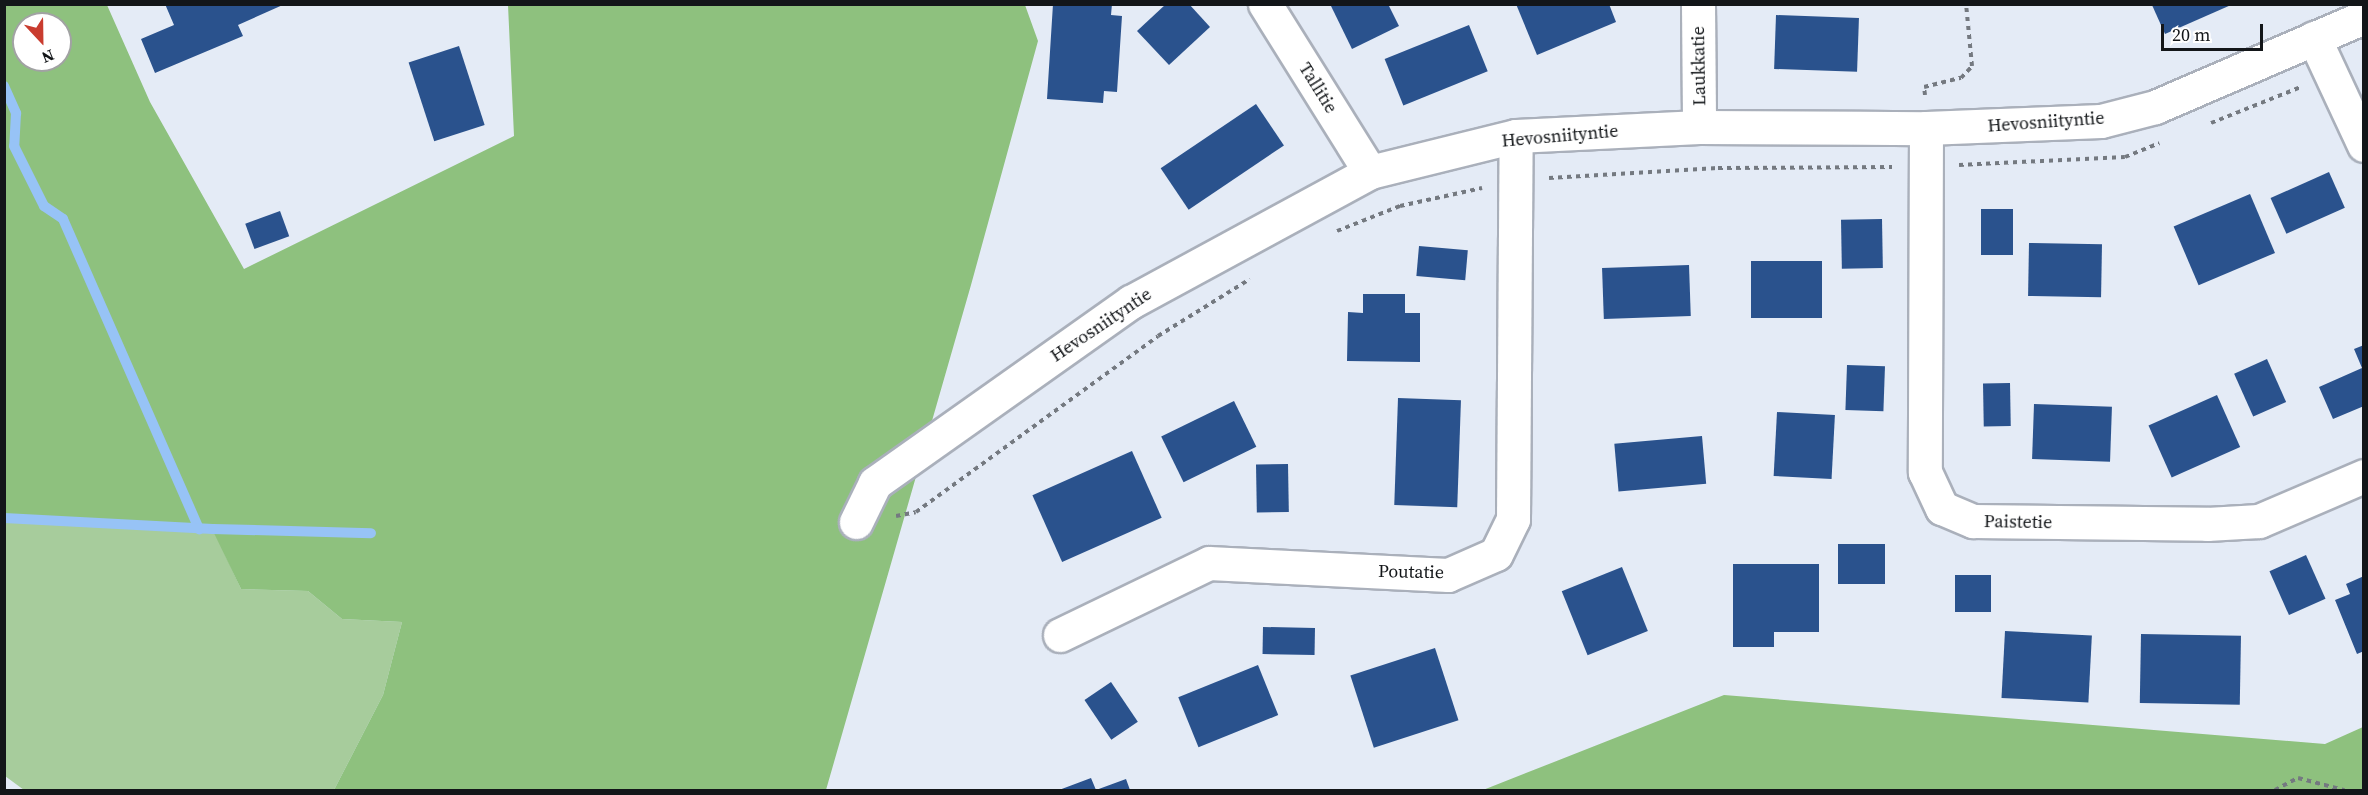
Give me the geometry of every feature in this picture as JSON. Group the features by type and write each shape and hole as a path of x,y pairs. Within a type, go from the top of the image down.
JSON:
{"street":[{"name":"Tallitie","path":"1265,4 1370,172"},
{"name":"Laukkatie","path":"1698,4 1699,127"},
{"name":"Hevosniityntie","path":"856,522 875,483 1131,302 1370,172 1516,136 1699,127 1926,128 2101,121 2156,107 2364,17"},
{"path":"2314,38 2364,145"},
{"name":"Paistetie","path":"1926,128 1925,472 1942,508 1973,521 2207,524 2259,521 2364,476"},
{"name":"Poutatie","path":"1060,635 1209,563 1448,575 1496,554 1513,519 1516,136"}],"path":[{"path":"1926,128 1924,87 1961,78 1972,66 1966,4"},
{"path":"2201,127 2331,75"},
{"path":"1332,233 1400,206 1516,180 1718,168 1926,166 2125,157 2169,140"},
{"path":"856,522 916,512 1158,336 1254,277"},
{"path":"2275,790 2298,778 2344,790"}],"green space":[{"path":"4,5 107,5 150,102 244,269 514,136 508,5 1025,5 1038,41 971,285 826,790 334,790 383,695 402,622 342,619 308,591 241,589 212,529 5,518"},
{"path":"4,518 213,529 241,589 308,591 342,619 402,622 383,695 334,790 24,790 5,776"},
{"path":"1724,695 2325,744 2363,727 2363,790 1483,790"}],"building":[{"path":"165,4 285,4 238,25 243,36 155,73 141,39 174,25"},
{"path":"1053,4 1112,4 1111,15 1122,16 1117,92 1104,91 1103,103 1047,99"},
{"path":"1166,4 1189,4 1210,27 1169,65 1137,31"},
{"path":"1335,4 1388,4 1399,26 1352,49 1331,6"},
{"path":"1516,4 1609,4 1616,22 1537,55"},
{"path":"2152,5 2231,5 2165,34"},
{"path":"1776,15 1859,18 1857,72 1774,69"},
{"path":"1469,25 1488,71 1403,105 1385,59"},
{"path":"459,46 485,125 434,141 409,62"},
{"path":"1256,104 1284,145 1189,210 1161,168"},
{"path":"2329,172 2345,208 2286,234 2271,198"},
{"path":"2250,194 2275,253 2199,285 2174,226"},
{"path":"1981,209 2013,209 2013,255 1981,255"},
{"path":"280,211 289,236 254,249 245,224"},
{"path":"1882,219 1883,268 1842,269 1841,220"},
{"path":"2029,243 2102,244 2101,297 2028,296"},
{"path":"1419,246 1468,250 1465,280 1416,276"},
{"path":"1751,261 1822,261 1822,318 1751,318"},
{"path":"1689,265 1691,316 1604,319 1602,268"},
{"path":"1363,294 1405,294 1405,313 1420,313 1420,362 1347,361 1348,312 1363,313"},
{"path":"2364,345 2364,406 2333,419 2319,387 2362,368 2354,349"},
{"path":"2267,359 2286,402 2253,417 2234,374"},
{"path":"1847,365 1885,366 1883,411 1845,410"},
{"path":"1983,383 2010,383 2011,426 1984,426"},
{"path":"2217,395 2240,447 2172,478 2148,426"},
{"path":"1398,398 1461,400 1457,507 1394,505"},
{"path":"1234,401 1256,447 1184,482 1161,437"},
{"path":"2034,404 2112,407 2110,462 2032,459"},
{"path":"1777,412 1835,415 1832,479 1774,476"},
{"path":"1702,436 1706,484 1619,491 1614,444"},
{"path":"1132,451 1162,518 1062,562 1032,495"},
{"path":"1288,464 1289,512 1257,513 1256,465"},
{"path":"1838,544 1885,544 1885,584 1838,584"},
{"path":"2306,555 2326,599 2289,615 2269,571"},
{"path":"1733,564 1819,564 1819,632 1774,632 1774,647 1733,647"},
{"path":"1622,567 1648,631 1588,655 1562,591"},
{"path":"1955,575 1991,575 1991,612 1955,612"},
{"path":"2364,576 2364,651 2357,654 2335,600 2350,594 2346,584"},
{"path":"1263,627 1315,628 1315,655 1263,654"},
{"path":"2005,631 2092,636 2088,702 2001,698"},
{"path":"2141,634 2241,636 2240,705 2140,703"},
{"path":"1435,648 1458,720 1374,748 1350,676"},
{"path":"1258,665 1278,715 1198,747 1178,697"},
{"path":"1111,682 1138,722 1111,740 1084,700"},
{"path":"1091,778 1096,790 1059,790"},
{"path":"1126,779 1130,790 1096,790"}],"waterway":[{"path":"4,86 16,113 14,146 44,206 63,219 199,529"},
{"path":"4,518 213,529 371,533"}]}
